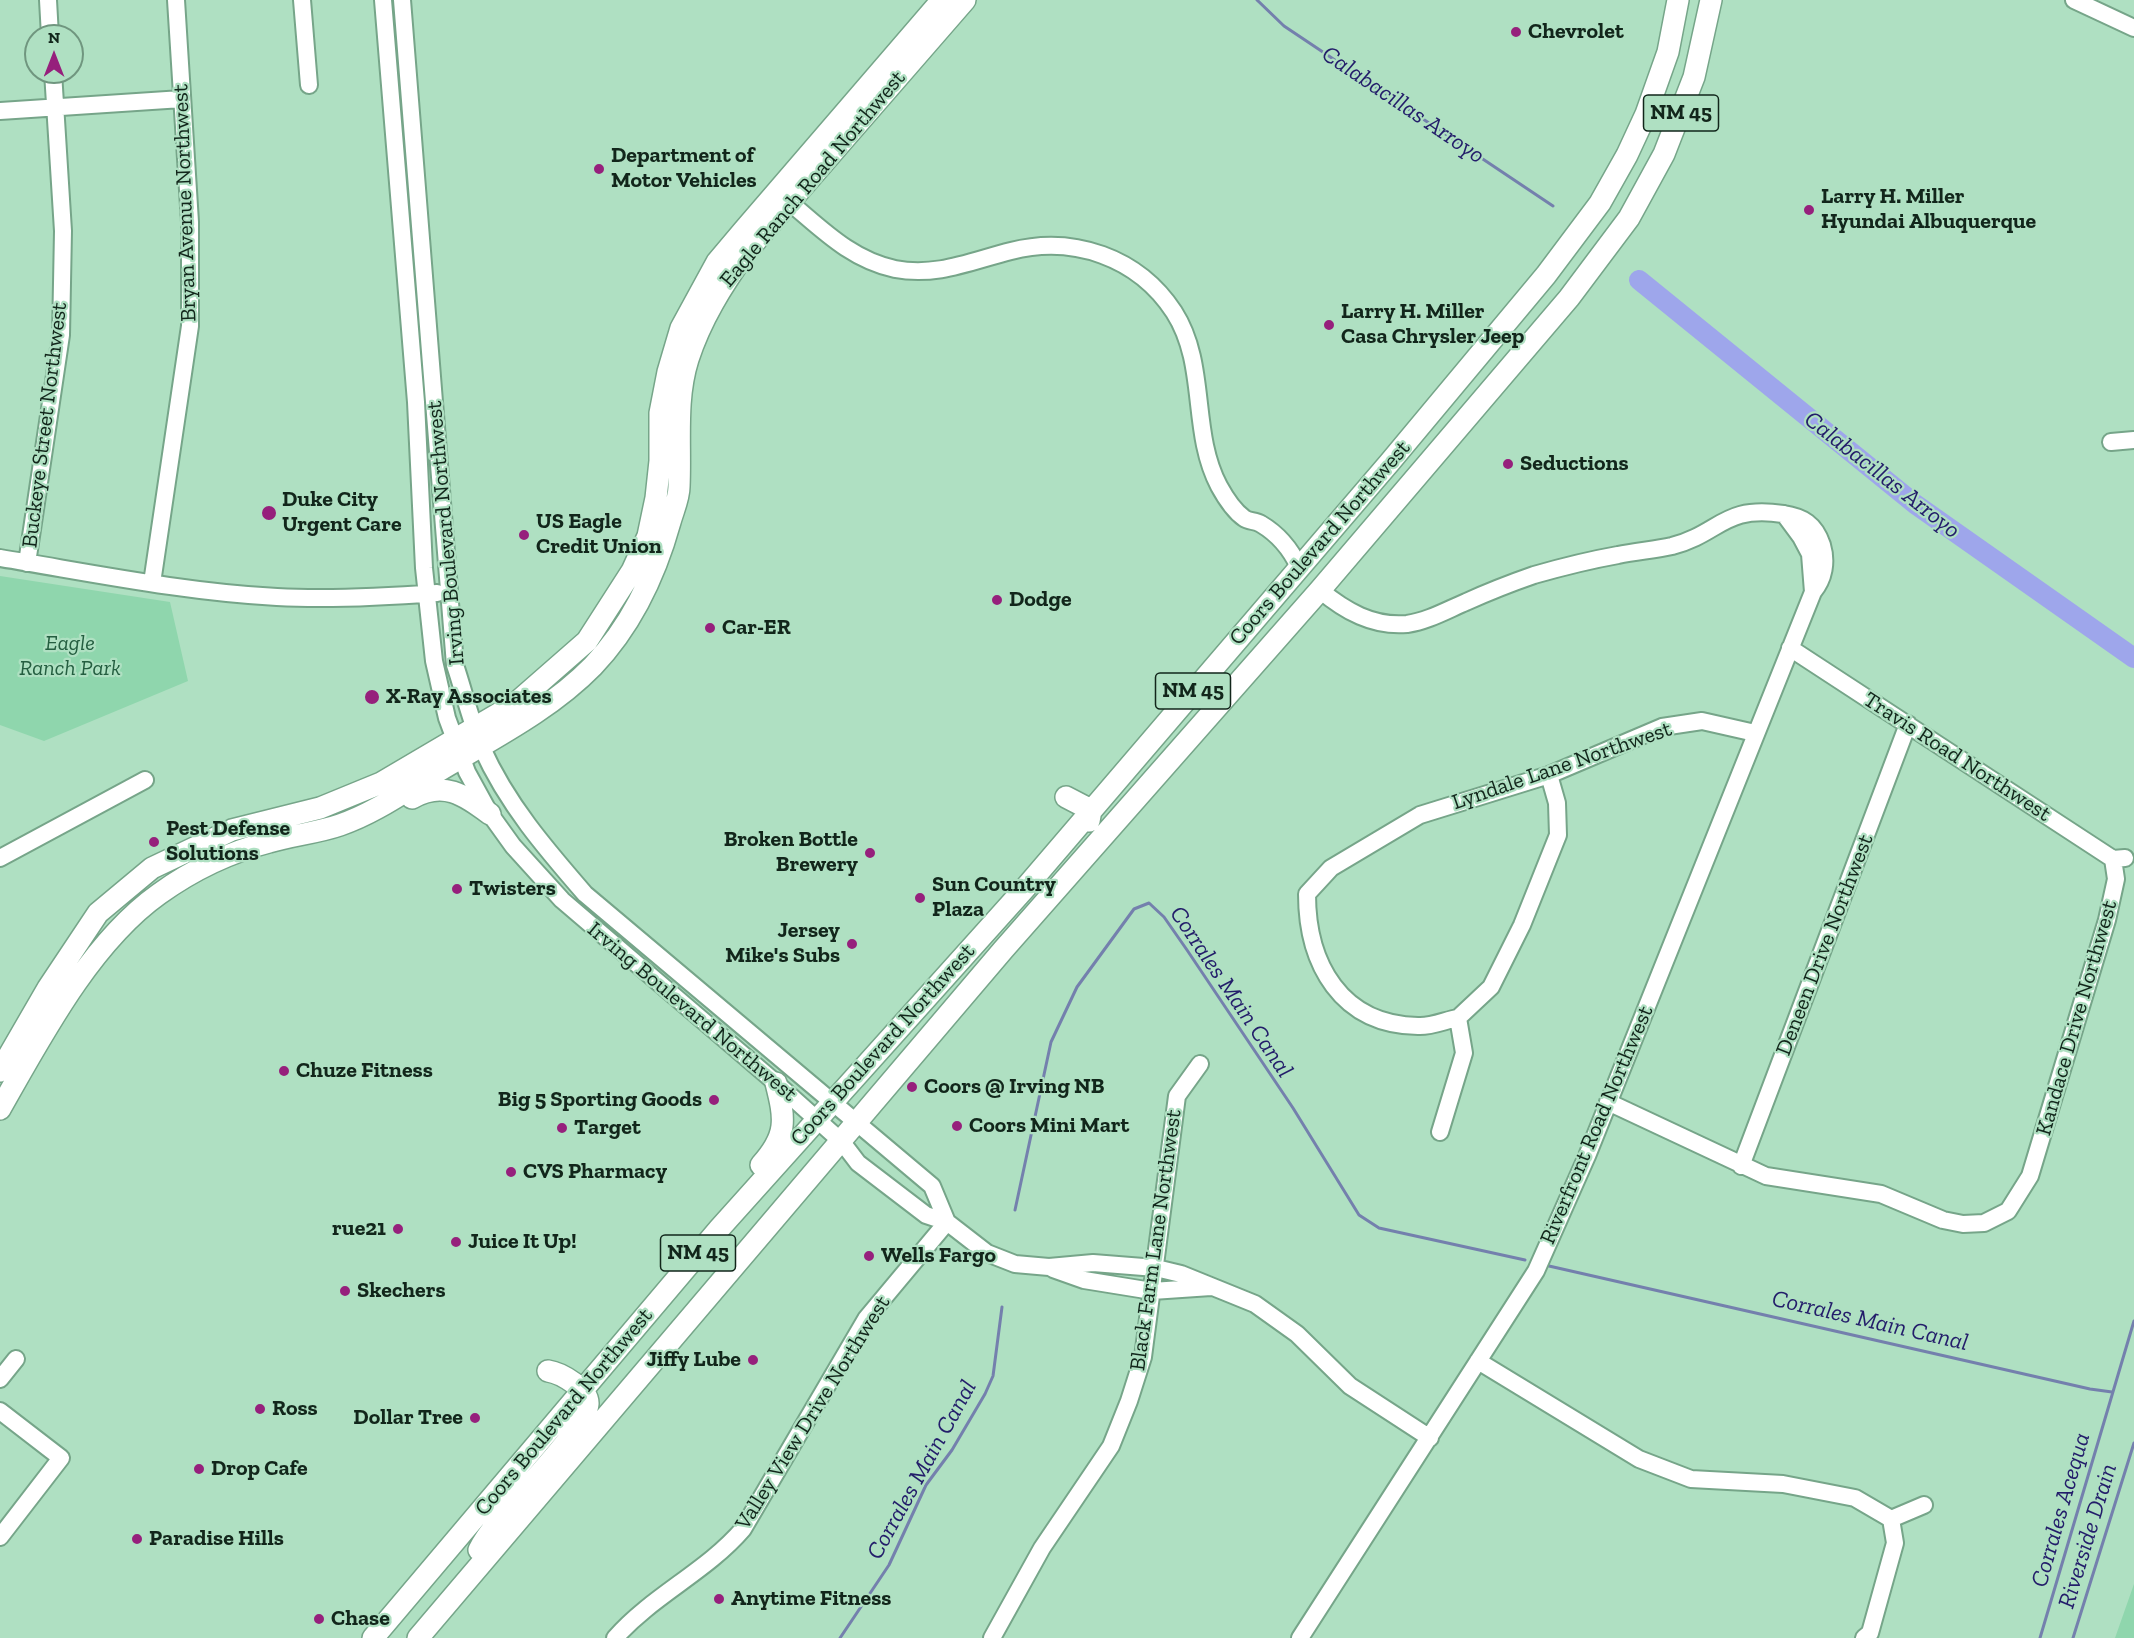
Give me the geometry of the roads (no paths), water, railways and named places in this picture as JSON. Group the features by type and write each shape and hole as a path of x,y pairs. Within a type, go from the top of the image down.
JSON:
{"main road":[{"name":"Eagle Ranch Road Northwest","path":"784,197 942,0"},
{"name":"Eagle Ranch Road Northwest","path":"0,1071 48,988 98,913 152,868 232,830 320,808 353,796 400,772 458,748 478,737 587,641 632,571 648,536 656,498 660,413 668,372 681,328 717,262 784,197 965,0"},
{"name":"Coors Boulevard Northwest","path":"373,1638 719,1229 1091,810 1546,275 1600,203 1646,114 1668,52 1678,0"},
{"name":"Coors Boulevard Northwest","path":"418,1638 842,1142 857,1121 1035,914 1320,590 1569,298 1629,218 1677,125 1694,77 1711,0"},
{"path":"1320,590 1313,570 1317,558 1438,414 1461,377"},
{"path":"1196,731 1196,705 1298,580 1299,567"},
{"name":"Eagle Ranch Road Northwest","path":"1,1105 65,998 112,938 156,896 190,875 234,854 268,842 318,831 360,817 458,748"},
{"path":"318,831 337,832 349,829 420,793 434,789 461,793 490,814"},
{"path":"1035,914 1050,876 1089,822 1091,810 1066,796"},
{"path":"719,1229 722,1209 767,1159 782,1133 784,1116 776,1083"},
{"path":"468,1579 480,1546 489,1533 564,1444 584,1416 588,1405 582,1390 558,1373 548,1371"}],"street":[{"path":"48,0 49,24"},
{"name":"Bryan Avenue Northwest","path":"152,583 190,326 190,222 176,0"},
{"path":"302,0 309,85"},
{"name":"Irving Boulevard Northwest","path":"383,0 416,402 426,594 435,670 458,748 490,814 526,862 562,900 817,1119 842,1142 858,1163 926,1215 947,1222"},
{"name":"Irving Boulevard Northwest","path":"402,0 455,665 478,737 509,798 543,846 585,894 932,1186 947,1222"},
{"path":"2074,0 2134,28"},
{"name":"Buckeye Street Northwest","path":"27,563 60,335 63,231 54,84"},
{"path":"0,111 183,99"},
{"path":"784,197 843,247 867,260 896,269 941,270 1015,250 1046,245 1093,251 1122,263 1134,271 1161,294 1184,330 1194,360 1202,432 1208,459 1225,495 1246,520 1262,524 1281,541 1299,567"},
{"path":"2111,442 2134,440"},
{"path":"1320,590 1347,610 1364,618 1386,624 1408,624 1428,619 1506,585 1548,571 1610,556 1675,545 1743,513 1763,511 1784,514 1810,554 1813,592"},
{"name":"Riverfront Road Northwest","path":"1300,1638 1536,1271 1608,1102 1813,592 1823,575 1824,551 1817,533 1799,516 1784,514"},
{"path":"0,558 221,593 299,598 450,593"},
{"name":"Travis Road Northwest","path":"1790,648 2119,858"},
{"name":"Lyndale Lane Northwest","path":"1458,1018 1419,1027 1378,1020 1349,1005 1325,977 1307,922 1307,894 1331,868 1420,815 1549,775 1662,727 1702,721 1755,733"},
{"name":"Deneen Drive Northwest","path":"1741,1166 1908,724"},
{"path":"1440,1132 1464,1053 1458,1018 1491,987 1522,925 1558,835 1557,803 1549,775"},
{"path":"0,858 145,780"},
{"name":"Kandace Drive Northwest","path":"1608,1102 1766,1176 1881,1194 1943,1220 1964,1224 1984,1223 2008,1211 2030,1176 2108,920 2119,858"},
{"name":"Black Farm Lane Northwest","path":"992,1638 1042,1548 1111,1446 1143,1357 1177,1096 1200,1064"},
{"path":"947,1222 979,1248 996,1258 1016,1264 1049,1268 1084,1280 1152,1291 1215,1287"},
{"name":"Valley View Drive Northwest","path":"615,1638 655,1599 717,1556 743,1528 866,1319 947,1222"},
{"path":"1049,1268 1093,1263 1156,1268 1181,1274 1255,1304 1281,1321 1350,1386 1430,1438"},
{"path":"0,1379 16,1359"},
{"path":"1478,1361 1649,1463 1691,1479 1783,1484 1855,1498 1891,1519"},
{"path":"0,1411 61,1458 0,1537"},
{"path":"1891,1519 1924,1505"},
{"path":"1864,1638 1869,1633 1895,1543 1891,1519"}],"waterway":[{"name":"Calabacillas Arroyo","path":"1257,0 1284,26 1553,206"},
{"name":"Calabacillas Arroyo","path":"1639,280 1915,504 2134,658"},
{"name":"Corrales Main Canal","path":"1015,1210 1051,1042 1077,987 1134,909 1149,903 1164,917 1187,950 1293,1108 1359,1215 1379,1228 1525,1260"},
{"name":"Corrales Main Canal","path":"1549,1266 2090,1389 2112,1392"},
{"name":"Corrales Main Canal","path":"840,1638 889,1565 926,1485 952,1450 985,1394 993,1376 1002,1307"},
{"name":"Corrales Acequa","path":"2040,1638 2134,1321"},
{"name":"Riverside Drain","path":"2073,1638 2134,1443"}],"place":[{"name":"Chevrolet","path":"1516,32"},
{"name":"Department of Motor Vehicles","path":"599,169"},
{"name":"Larry H. Miller Hyundai Albuquerque","path":"1809,210"},
{"name":"Larry H. Miller Casa Chrysler Jeep","path":"1329,325"},
{"name":"Seductions","path":"1508,464"},
{"name":"Duke City Urgent Care","path":"269,513"},
{"name":"US Eagle Credit Union","path":"524,535"},
{"name":"Dodge","path":"997,600"},
{"name":"Car-ER","path":"710,628"},
{"name":"X-Ray Associates","path":"372,697"},
{"name":"Pest Defense Solutions","path":"154,842"},
{"name":"Broken Bottle Brewery","path":"870,853"},
{"name":"Twisters","path":"457,889"},
{"name":"Sun Country Plaza","path":"920,898"},
{"name":"Jersey Mike's Subs","path":"852,944"},
{"name":"Chuze Fitness","path":"284,1071"},
{"name":"Coors @ Irving NB","path":"912,1087"},
{"name":"Big 5 Sporting Goods","path":"714,1100"},
{"name":"Coors Mini Mart","path":"957,1126"},
{"name":"Target","path":"562,1128"},
{"name":"CVS Pharmacy","path":"511,1172"},
{"name":"rue21","path":"398,1229"},
{"name":"Juice It Up!","path":"456,1242"},
{"name":"Wells Fargo","path":"869,1256"},
{"name":"Skechers","path":"345,1291"},
{"name":"Jiffy Lube","path":"753,1360"},
{"name":"Ross","path":"260,1409"},
{"name":"Dollar Tree","path":"475,1418"},
{"name":"Drop Cafe","path":"199,1469"},
{"name":"Paradise Hills","path":"137,1539"},
{"name":"Anytime Fitness","path":"719,1599"},
{"name":"Chase","path":"319,1619"}],"park label":[{"name":"Eagle Ranch Park","path":"70,656"}]}
